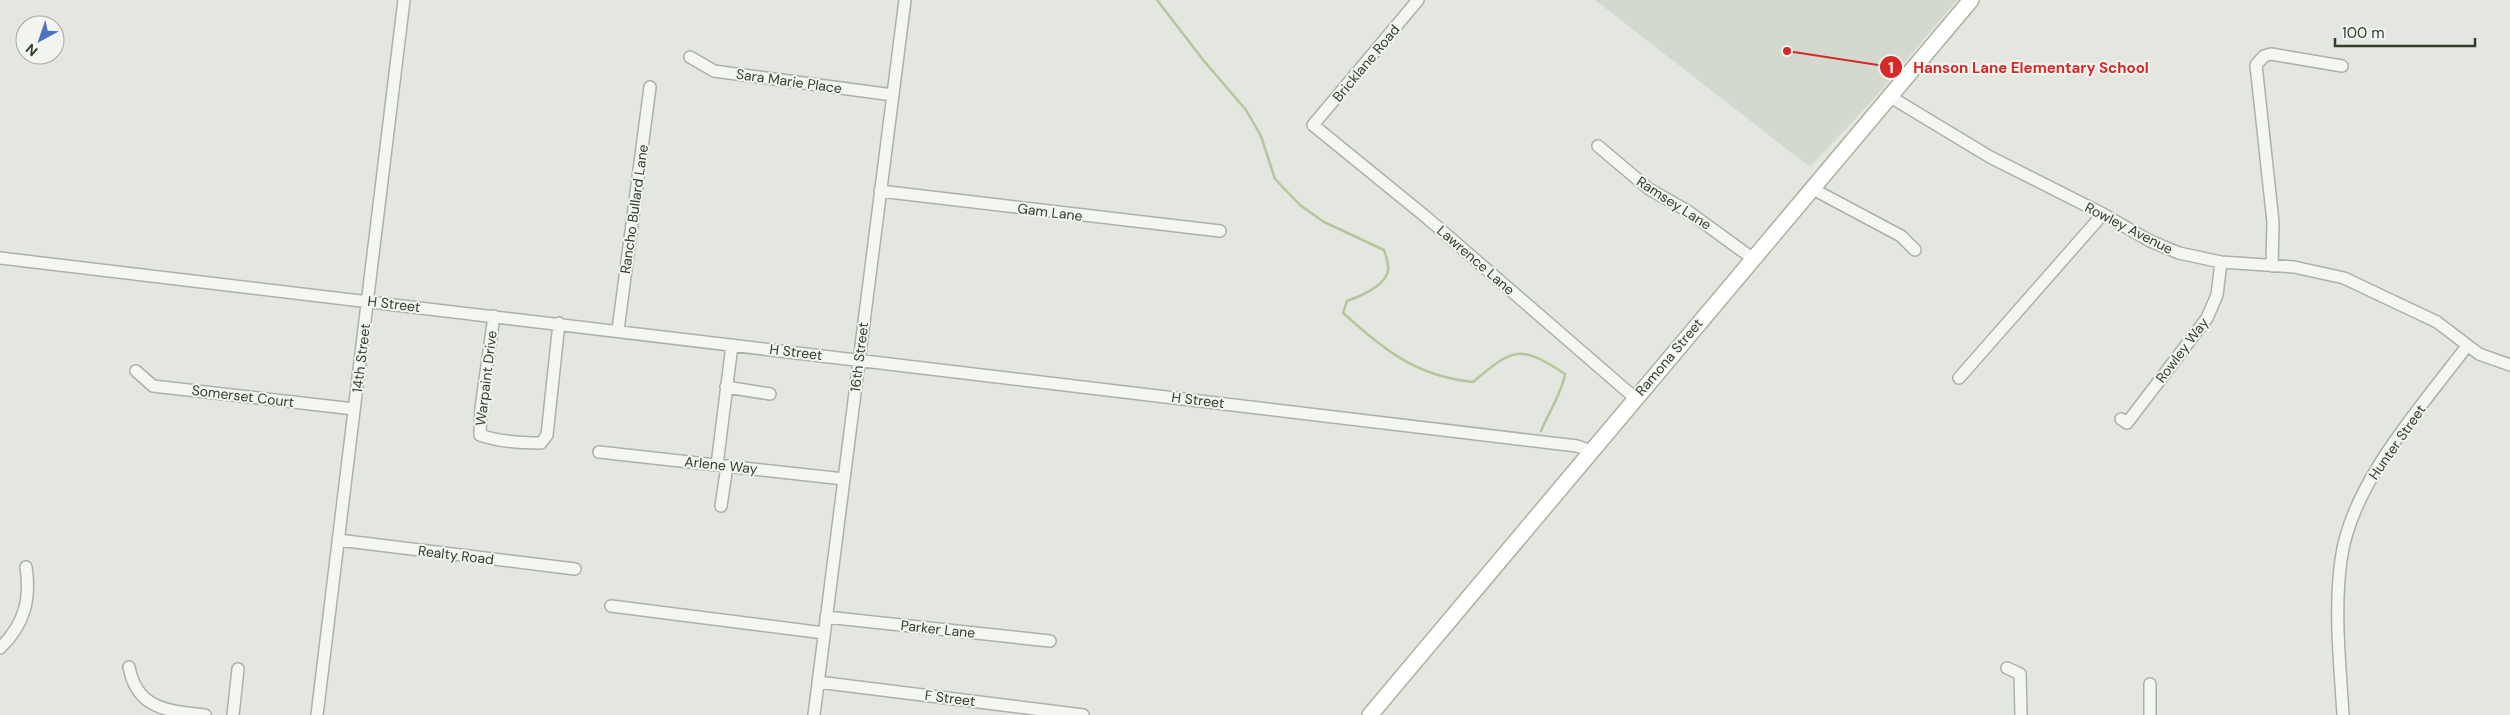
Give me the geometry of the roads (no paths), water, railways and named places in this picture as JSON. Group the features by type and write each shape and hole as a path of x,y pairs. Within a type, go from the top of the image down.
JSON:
{"main road":[{"name":"Ramona Street","path":"1370,715 1752,258 1971,0"}],"street":[{"name":"14th Street","path":"317,715 404,0"},
{"name":"16th Street","path":"814,715 905,0"},
{"name":"Bricklane Road","path":"1313,126 1418,0"},
{"path":"2272,266 2273,222 2256,65 2264,56 2271,54 2342,66"},
{"name":"Sara Marie Place","path":"690,57 714,71 893,95"},
{"name":"Rancho Bullard Lane","path":"618,330 650,87"},
{"name":"Rowley Avenue","path":"1889,96 1990,157 2103,214 2150,241 2179,253 2221,262 2294,267 2344,278 2437,322 2467,346"},
{"name":"Lawrence Lane","path":"1313,126 1426,217 1635,398"},
{"name":"Ramsey Lane","path":"1598,146 1649,189 1686,210 1752,258"},
{"path":"1811,188 1902,236 1916,250"},
{"name":"Gam Lane","path":"880,191 1220,231"},
{"path":"1959,378 2103,214"},
{"name":"H Street","path":"0,258 618,330 1577,446 1591,451"},
{"name":"Rowley Way","path":"2121,419 2126,423 2207,318 2217,295 2221,262"},
{"name":"Warpaint Drive","path":"494,316 481,408 480,435 492,439 526,443 541,444 547,435 559,323"},
{"path":"721,506 726,387 732,344"},
{"path":"2467,346 2479,354 2510,365"},
{"name":"Hunter Street","path":"2343,715 2338,617 2341,559 2348,530 2381,461 2467,346"},
{"name":"Somerset Court","path":"136,371 153,386 354,409"},
{"path":"726,387 770,394"},
{"name":"Arlene Way","path":"598,452 844,479"},
{"name":"Realty Road","path":"338,540 575,569"},
{"path":"0,648 12,636 23,616 30,589 26,567"},
{"path":"611,606 824,633"},
{"name":"Parker Lane","path":"826,617 1050,641"},
{"path":"129,667 131,680 142,698 153,705 172,712 205,715"},
{"path":"2008,668 2020,674 2022,715"},
{"path":"233,715 238,670"},
{"name":"F Street","path":"818,682 1083,715"},
{"path":"2150,684 2150,715"}],"waterway":[{"path":"1157,0 1204,61 1246,110 1261,136 1275,179 1300,205 1324,222 1384,250 1388,270 1383,281 1372,290 1347,301 1343,313 1387,350 1417,367 1452,379 1473,382 1498,362 1517,354 1527,354 1550,364 1565,374 1558,395 1541,431"}],"place":[{"name":"Hanson Lane Elementary School","path":"1787,51"}]}
